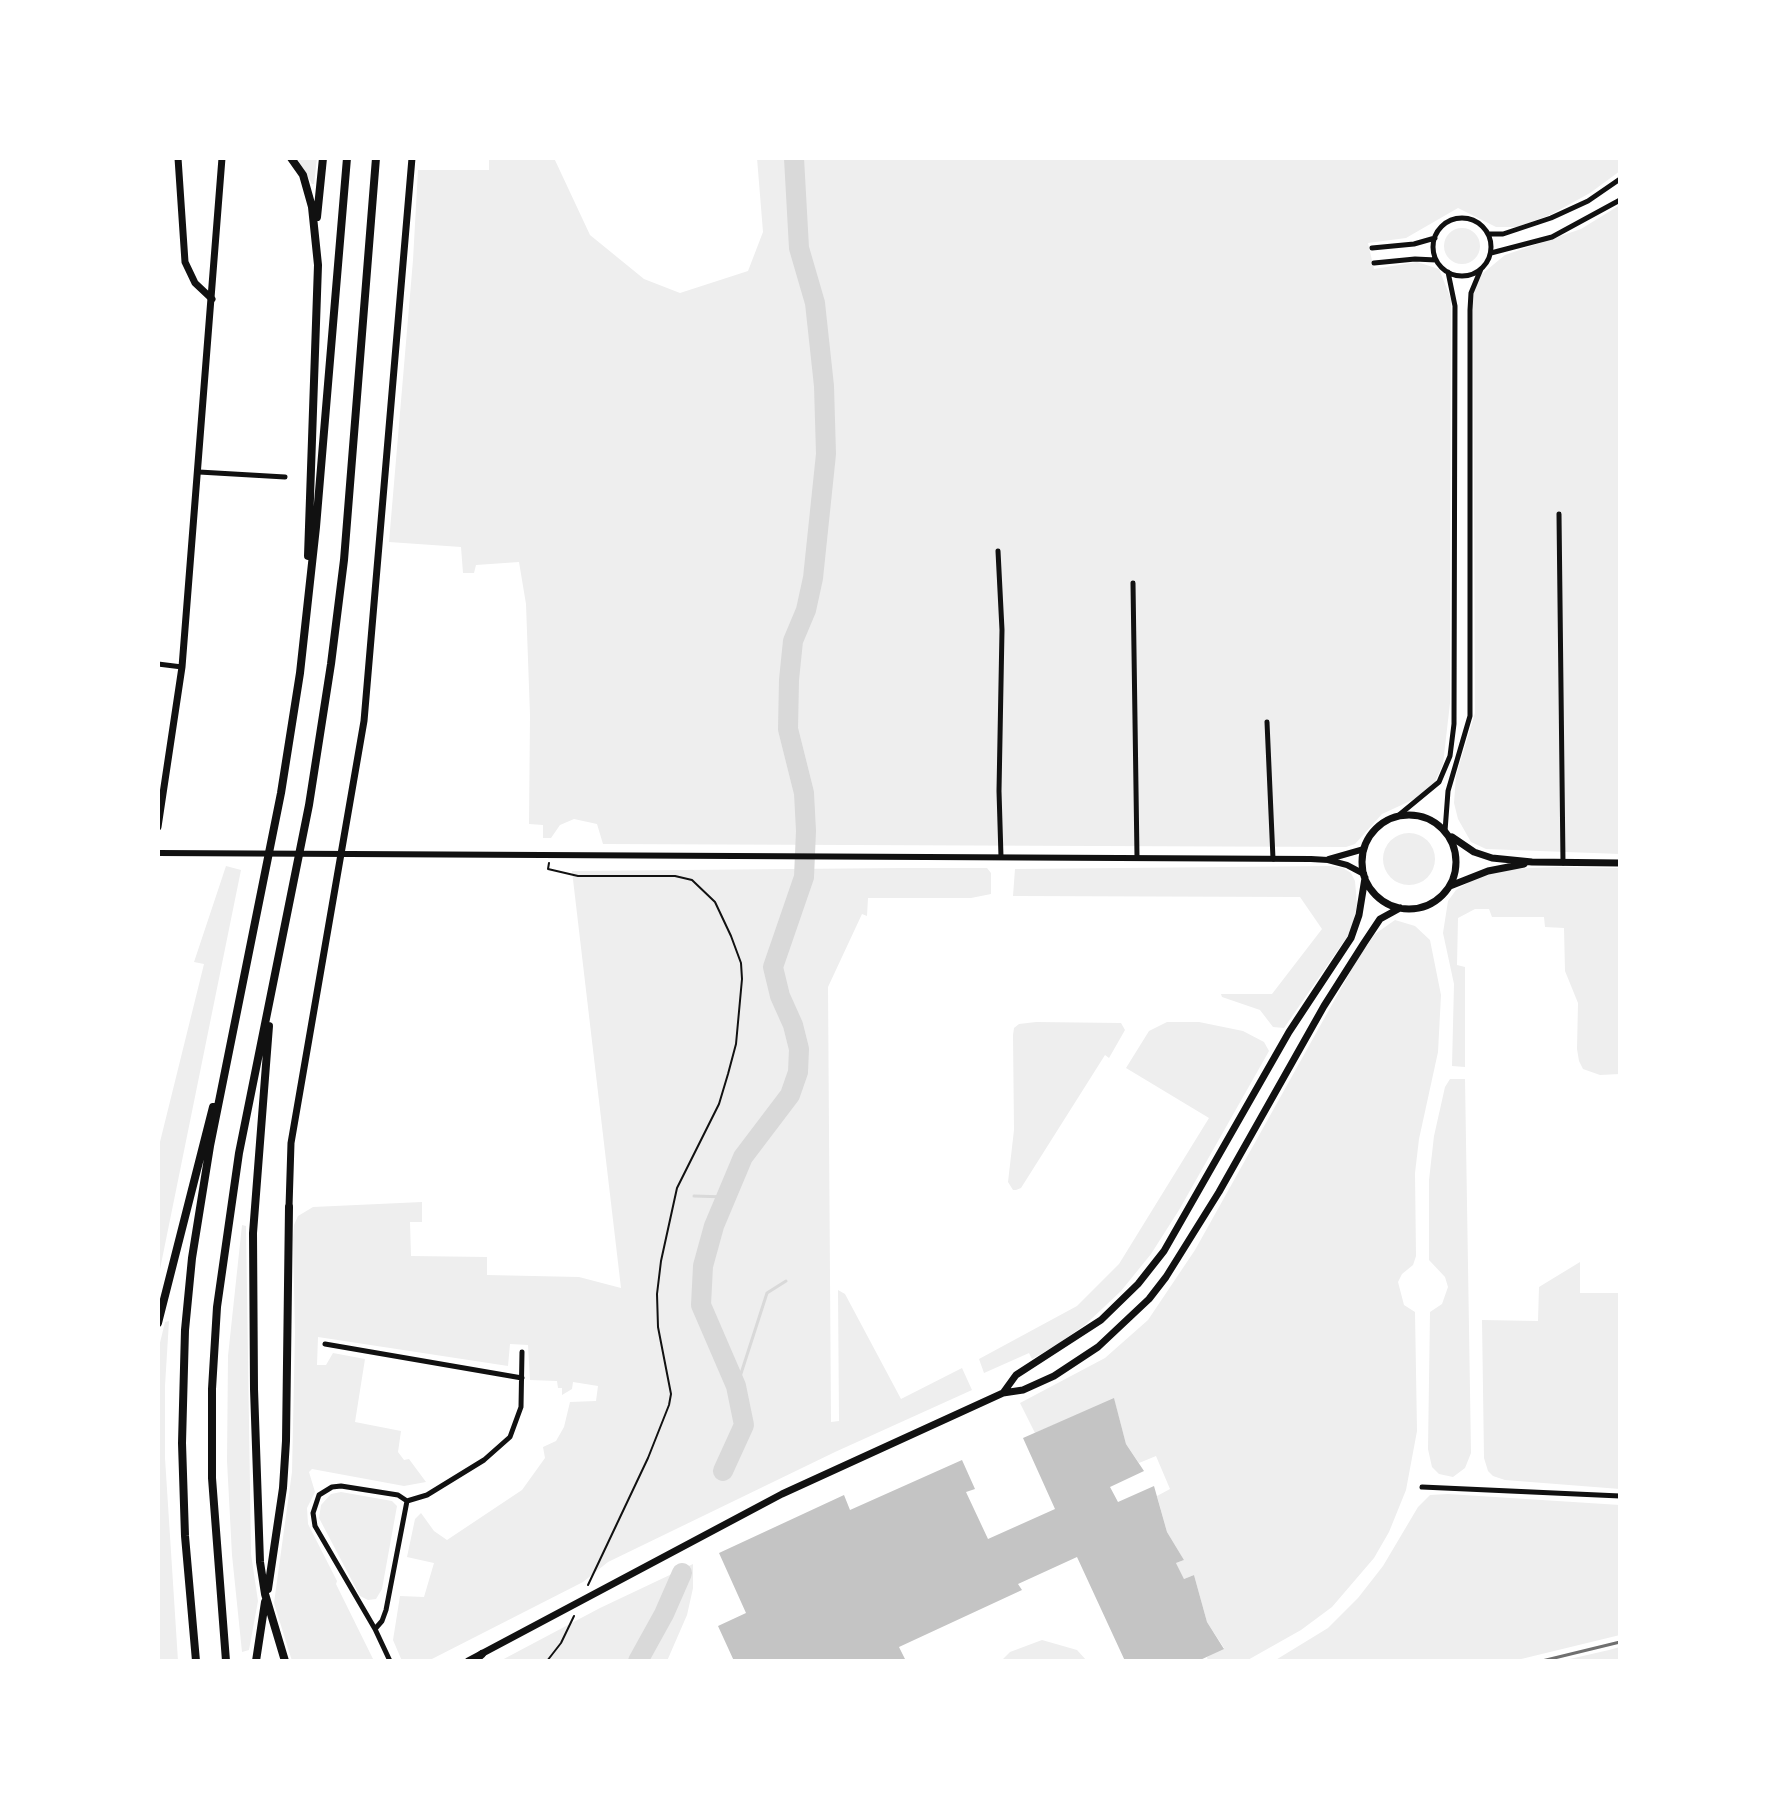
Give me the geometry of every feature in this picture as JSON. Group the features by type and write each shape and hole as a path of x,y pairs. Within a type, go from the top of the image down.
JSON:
{"highway":[{"path":"291,158 305,183 315,230 318,265 308,611"},
{"path":"315,230 323,158"},
{"path":"196,1661 182,1488 185,1330 201,1199 291,733 308,611 347,158"},
{"path":"226,1661 212,1478 214,1347 221,1269 232,1192 318,754 344,560 376,158"},
{"path":"272,987 253,1233 254,1389 260,1562 269,1609 285,1661"},
{"path":"158,1323 203,1142 228,1057"},
{"path":"256,1661 283,1488 289,1207"},
{"path":"471,1661 482,1654"}],"main road":[{"path":"178,158 185,262 195,283 212,299"},
{"path":"158,827 182,667 222,158"},
{"path":"289,1207 291,1143 364,721 412,158"},
{"path":"1003,1393 1016,1375 1101,1320 1138,1284 1158,1258 1289,1032 1351,938 1359,915 1364,849 1376,828 1399,815 1412,814 1426,817 1478,854 1532,862 1620,863"},
{"path":"1446,832 1457,859 1450,886"},
{"path":"1364,876 1379,898 1400,908 1417,909 1432,903 1450,886 1488,871 1532,862"},
{"path":"482,1654 782,1494 1003,1393 1023,1390 1079,1361 1117,1332 1149,1299 1186,1248 1324,1006 1380,919 1400,908"}],"street":[{"path":"1488,234 1503,234 1551,218 1588,201 1620,179"},
{"path":"1491,253 1552,237 1620,200"},
{"path":"1399,815 1439,782 1450,756 1454,724 1455,306 1448,272 1437,260 1434,248 1435,238 1446,223 1455,219 1474,221 1488,234 1491,253 1471,293 1470,310 1470,716 1448,791 1446,832"},
{"path":"1372,248 1414,244 1435,238"},
{"path":"1374,263 1437,260"},
{"path":"1448,272 1465,276 1481,269"},
{"path":"199,472 285,477"},
{"path":"1559,514 1563,863"},
{"path":"998,551 1002,630 1001,857"},
{"path":"1133,583 1137,857"},
{"path":"158,664 182,667"},
{"path":"1267,722 1273,859"},
{"path":"1328,860 1364,849"},
{"path":"158,853 1328,860 1347,865 1364,876"},
{"path":"325,1344 522,1378"},
{"path":"407,1501 427,1495 484,1460 510,1437 521,1407 522,1352"},
{"path":"390,1661 375,1629 315,1526 313,1513 319,1495 332,1487 398,1495 407,1501"},
{"path":"1422,1487 1620,1496"},
{"path":"375,1629 386,1610 407,1501"}],"path":[{"path":"549,854 548,869 571,875 675,876 692,880 715,902 741,963 742,979 736,1044 728,1074 719,1104 677,1188 661,1261 657,1294 658,1327 671,1394 669,1405 648,1458 585,1591"},
{"path":"547,1661 561,1643 573,1617"}],"shaded area":[{"path":"297,158 317,158 314,184 312,184"},
{"path":"489,158 554,158 590,235 644,279 680,293 748,271 763,232 757,158 1620,158 1620,171 1590,193 1550,215 1517,227 1496,227 1458,208 1406,238 1368,243 1374,269 1417,262 1439,269 1451,299 1450,703 1443,764 1434,784 1421,796 1382,814 1355,844 1346,847 603,844 597,824 574,819 560,825 551,838 543,838 543,825 529,824 530,715 526,604 519,562 476,565 474,573 463,573 461,547 389,542 418,170 489,170"},
{"path":"1620,205 1620,854 1486,849 1471,842 1458,819 1454,803 1456,776 1475,713 1473,292 1482,274 1505,255 1581,229"},
{"path":"1462,228 1475,233 1480,246 1475,259 1462,264 1449,259 1444,246 1449,233"},
{"path":"1409,833 1427,841 1435,859 1427,877 1409,885 1391,877 1383,859 1391,841"},
{"path":"226,866 241,870 158,1279 158,1150 204,964 194,962"},
{"path":"1331,866 1351,873 1355,881 1357,905 1351,931 1284,1028 1273,1027 1260,1010 1221,994 1272,994 1322,929 1300,897 1013,896 1015,869"},
{"path":"987,868 991,873 991,894 971,898 868,898 867,916 862,914 828,987 831,1422 839,1421 838,1290 845,1294 901,1399 962,1368 972,1390 835,1452 608,1562 583,1582 428,1661 402,1661 393,1640 400,1596 424,1597 434,1563 407,1557 415,1519 421,1513 434,1531 447,1540 522,1490 545,1458 543,1447 556,1441 564,1427 570,1402 596,1401 598,1386 573,1382 572,1389 562,1395 557,1381 530,1380 528,1345 510,1344 508,1366 318,1337 317,1365 326,1365 333,1353 365,1359 355,1422 401,1431 398,1452 404,1460 409,1459 426,1482 404,1486 312,1469 309,1472 315,1492 307,1508 308,1524 374,1661 292,1661 274,1603 292,1472 295,1333 293,1238 298,1216 313,1207 422,1202 422,1222 410,1222 411,1256 487,1257 487,1275 579,1277 621,1288 572,871"},
{"path":"1620,868 1620,1074 1600,1075 1583,1069 1579,1061 1578,1003 1565,971 1564,928 1545,927 1544,917 1492,917 1489,909 1475,909 1458,918 1457,965 1465,967 1465,1067 1452,1066 1454,984 1443,933 1448,901 1456,890 1474,879 1506,869"},
{"path":"1395,920 1415,926 1430,940 1441,995 1438,1052 1419,1139 1415,1173 1416,1256 1413,1265 1398,1282 1404,1305 1415,1312 1417,1431 1406,1490 1389,1532 1374,1558 1332,1607 1301,1630 1246,1661 1208,1661 1207,1657 1224,1648 1207,1622 1194,1575 1184,1579 1176,1563 1184,1560 1167,1532 1157,1496 1170,1489 1156,1456 1139,1463 1126,1444 1114,1399 1035,1433 1020,1403 1105,1358 1148,1320 1195,1250 1358,958 1375,934"},
{"path":"1167,1022 1199,1022 1243,1031 1264,1042 1269,1051 1179,1210 1151,1254 1121,1291 1086,1324 1058,1344 1032,1359 1029,1353 984,1373 979,1359 1077,1306 1119,1264 1209,1118 1126,1068 1149,1031"},
{"path":"1121,1023 1125,1030 1109,1058 1105,1055 1021,1188 1013,1190 1008,1182 1014,1130 1013,1035 1014,1028 1019,1024"},
{"path":"1450,1079 1465,1079 1471,1453 1465,1468 1453,1477 1439,1474 1432,1467 1428,1449 1430,1312 1442,1304 1448,1287 1445,1277 1429,1260 1429,1180 1434,1136 1445,1087"},
{"path":"242,1225 246,1226 251,1554 258,1601 249,1650 242,1652 227,1461 228,1356"},
{"path":"1580,1262 1580,1293 1620,1293 1620,1489 1505,1480 1493,1476 1484,1458 1482,1320 1538,1321 1539,1287"},
{"path":"169,1321 165,1458 178,1661 158,1661 158,1351 165,1322"},
{"path":"341,1492 392,1501 397,1506 382,1589 376,1599 368,1600 360,1596 319,1518 321,1505 331,1494"},
{"path":"1430,1495 1620,1505 1620,1635 1513,1661 1274,1661 1328,1628 1358,1598 1383,1566 1418,1507"},
{"path":"693,1564 693,1588 687,1615 667,1661 500,1661 600,1608"},
{"path":"1042,1640 1077,1650 1087,1661 1001,1661 1010,1652"},
{"path":"1620,1647 1620,1661 1561,1661 1609,1650"}],"building":[{"path":"1114,1398 1126,1444 1144,1471 1110,1487 1118,1502 1154,1486 1167,1532 1184,1560 1176,1563 1184,1579 1194,1575 1207,1622 1224,1649 1198,1661 1125,1661 1077,1557 1018,1584 1022,1590 899,1647 906,1661 734,1661 718,1626 746,1613 719,1553 844,1495 850,1510 962,1460 975,1489 966,1492 988,1539 1055,1509 1023,1438"}],"waterway":[{"path":"723,1471 744,1425 736,1386 701,1305 703,1266 714,1226 743,1157 790,1095 798,1072 799,1049 773,967 804,877 804,793 788,729 789,680 793,641 806,610 813,578 826,454 824,386 815,303 799,248 794,158"},
{"path":"694,1196 726,1197"},
{"path":"736,1389 767,1293 786,1281"},
{"path":"638,1661 682,1573"}],"railway":[{"path":"1542,1661 1620,1642"}]}
